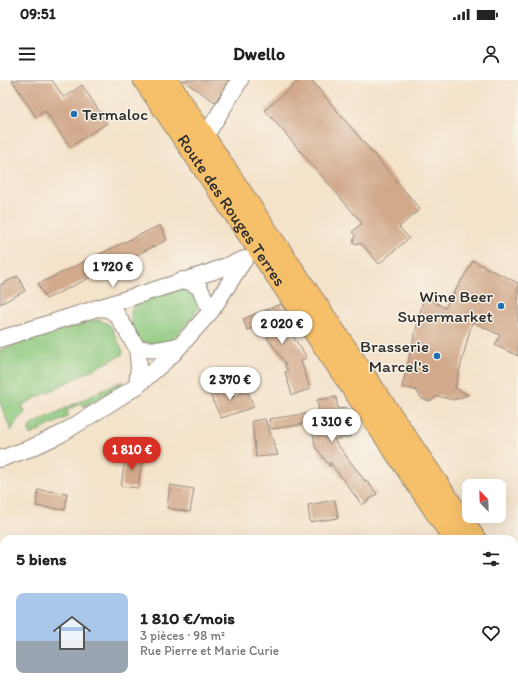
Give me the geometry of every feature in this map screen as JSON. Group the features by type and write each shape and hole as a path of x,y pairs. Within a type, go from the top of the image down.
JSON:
{"main road":[{"name":"Route des Rouges Terres","path":"144,80 451,535"},
{"name":"Route des Rouges Terres","path":"167,80 204,137 259,250 472,535"}],"street":[{"path":"204,137 240,80"},
{"path":"0,339 211,272 259,250"},
{"path":"0,460 61,434 137,386 172,355 211,312 259,250"},
{"path":"183,280 199,287 211,312"},
{"path":"126,328 126,313 129,305 137,295"},
{"path":"97,308 108,309 117,315 137,348 139,366 137,386"},
{"path":"137,348 159,350 169,349 182,344"}],"green space":[{"path":"185,288 192,290 200,303 198,308 179,333 163,344 138,341 132,326 131,312 133,306 140,301"},
{"path":"99,320 110,325 123,351 122,355 22,405 25,413 11,431 0,402 0,350 91,321"},
{"path":"122,381 123,383 84,407 82,403 68,409 67,417 30,435 29,428 31,425"}],"building":[{"name":"Termaloc","path":"12,80 52,80 64,98 82,85 107,123 70,147 45,111 36,117"},
{"path":"182,80 229,80 215,102"},
{"path":"300,80 311,80 420,209 399,227 409,238 379,264 362,244 353,243 355,235 352,232 362,223 265,110"},
{"path":"160,225 167,240 46,299 38,284"},
{"path":"473,261 518,283 518,356 495,345 500,335 472,322 455,388 468,395 453,400 438,396 430,401 422,399 416,390 402,387 424,296 445,308"},
{"path":"18,276 25,291 0,304 0,285"},
{"path":"281,304 288,315 280,318 307,357 301,361 310,389 292,395 285,372 288,371 285,365 286,364 258,326 247,330 243,319"},
{"path":"221,381 225,391 228,389 232,398 247,390 254,407 221,418 210,394"},
{"path":"336,397 338,409 347,408 351,436 334,440 365,481 366,480 377,494 362,505 330,462 330,467 315,446 311,420 299,425 271,429 269,419 319,412 317,400"},
{"path":"265,419 278,455 256,457 252,421"},
{"path":"126,453 142,455 138,488 121,486"},
{"path":"170,485 194,489 190,512 167,508"},
{"path":"38,490 67,493 65,510 36,506"},
{"path":"335,500 338,518 310,522 308,505"}],"place":[{"name":"Termaloc","path":"74,114"},
{"name":"Wine Beer Supermarket","path":"501,306"},
{"name":"Brasserie Marcel's","path":"437,356"}]}
